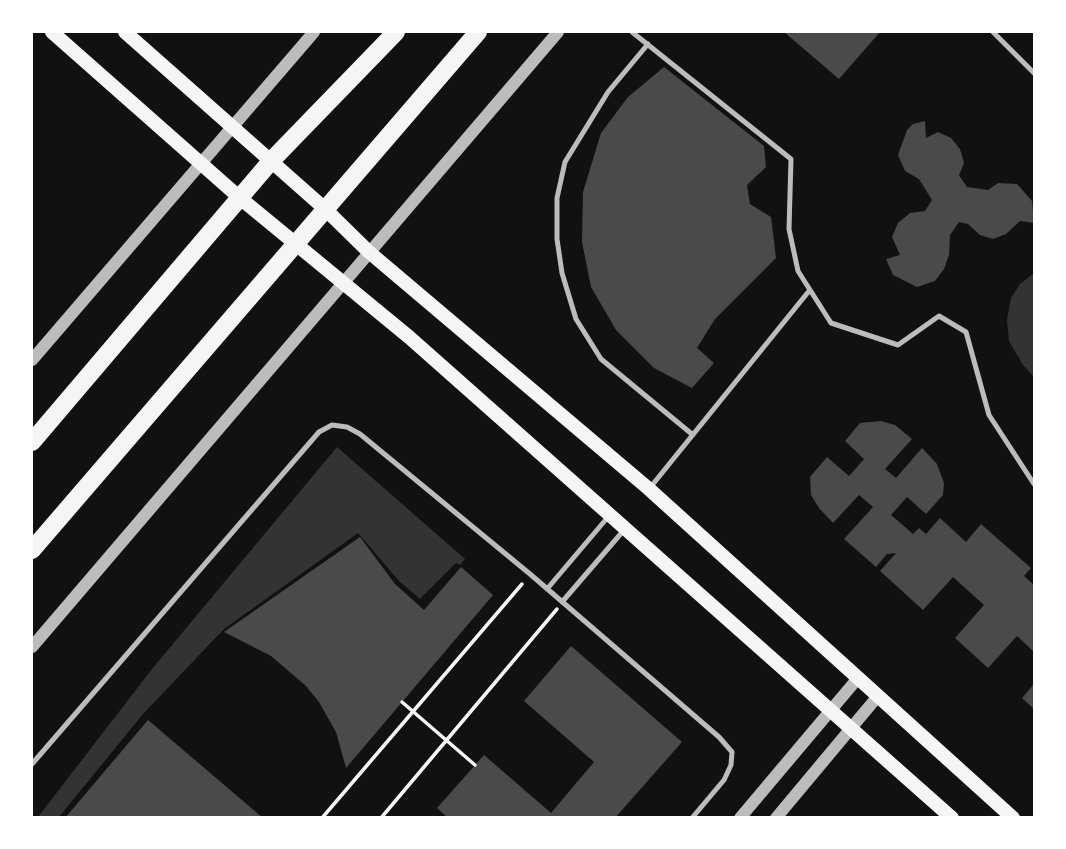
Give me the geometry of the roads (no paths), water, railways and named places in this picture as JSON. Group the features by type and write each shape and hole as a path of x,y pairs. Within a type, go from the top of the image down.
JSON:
{"main road":[{"path":"52,32 240,198 341,284 409,337 952,817"},
{"path":"125,32 324,208 369,252 649,489 1013,817"},
{"path":"32,442 271,161 396,32"},
{"path":"32,550 293,243 478,32"}],"street":[{"path":"32,360 314,32"},
{"path":"32,647 558,32"},
{"path":"740,817 858,678"},
{"path":"776,817 878,696"}],"lane":[{"path":"632,32 791,159 789,229 798,271 831,323 898,345 939,316 967,332 989,415 1034,484"},
{"path":"993,32 1034,73"},
{"path":"648,44 608,92 565,162 557,198 557,239 562,273 576,319 601,359 693,435"},
{"path":"649,489 809,291"},
{"path":"32,764 319,432 332,425 347,427 360,434 530,574 732,752 731,765 724,780 692,817"},
{"path":"547,589 610,514"},
{"path":"562,602 626,528"}]}
